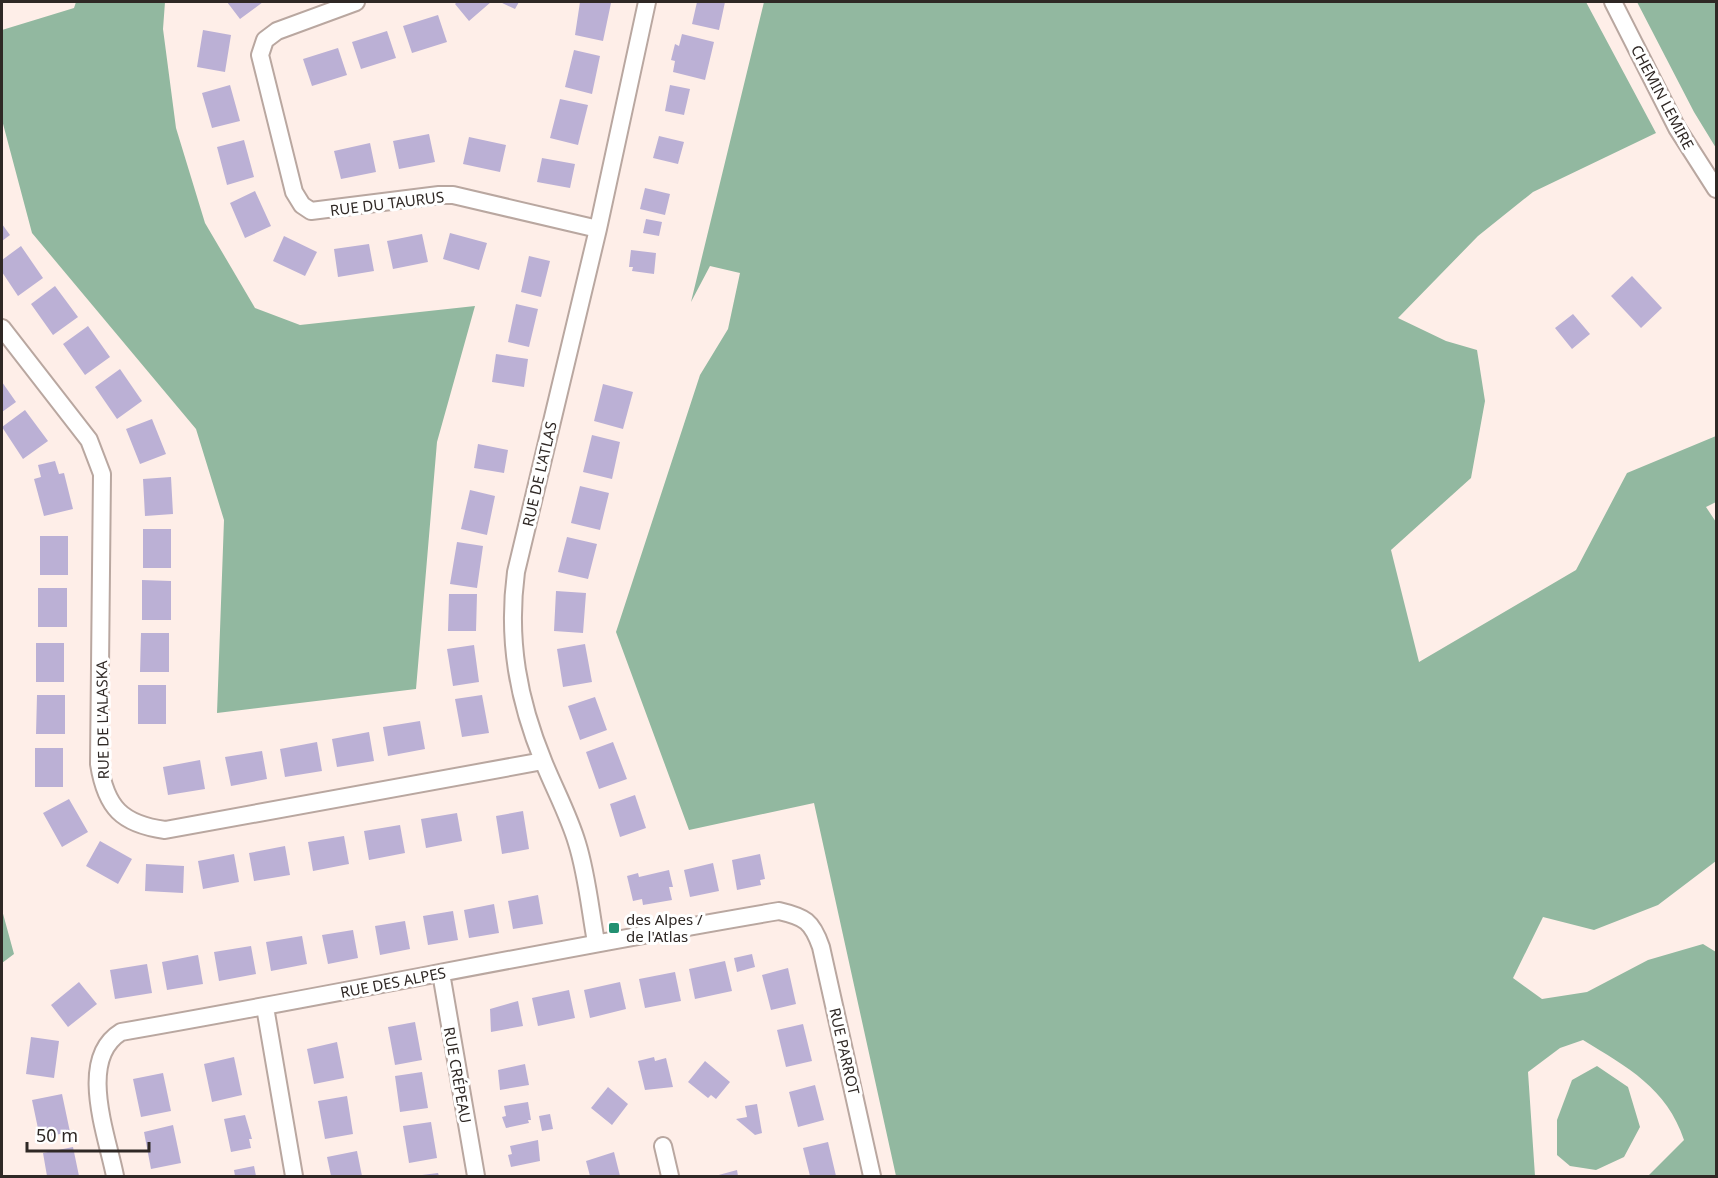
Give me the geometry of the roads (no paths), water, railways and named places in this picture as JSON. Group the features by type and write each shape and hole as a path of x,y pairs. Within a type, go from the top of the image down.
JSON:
{"street":[{"name":"RUE DU TAURUS","path":"356,2 277,31 265,40 260,56 294,192 302,205 312,211 453,195 598,229"},
{"name":"RUE DE L'ATLAS","path":"596,942 577,842 543,761 517,673 511,626 516,572 598,229 647,2"},
{"name":"CHEMIN LEMIRE","path":"1613,2 1677,128 1716,189"},
{"name":"RUE DE L'ALASKA","path":"2,328 89,440 102,474 99,764 102,786 124,819 144,827 165,830 543,761"},
{"name":"RUE DES ALPES","path":"115,1176 95,1073 108,1043 121,1032 266,1007 596,942 779,910 797,915 814,927"},
{"name":"RUE PARROT","path":"814,927 821,947 872,1176"},
{"name":"RUE CRÉPEAU","path":"441,973 476,1176"},
{"path":"266,1007 294,1176"},
{"path":"663,1146 670,1176"}],"place":[{"name":"des Alpes / de l'Atlas","path":"614,928"}]}
